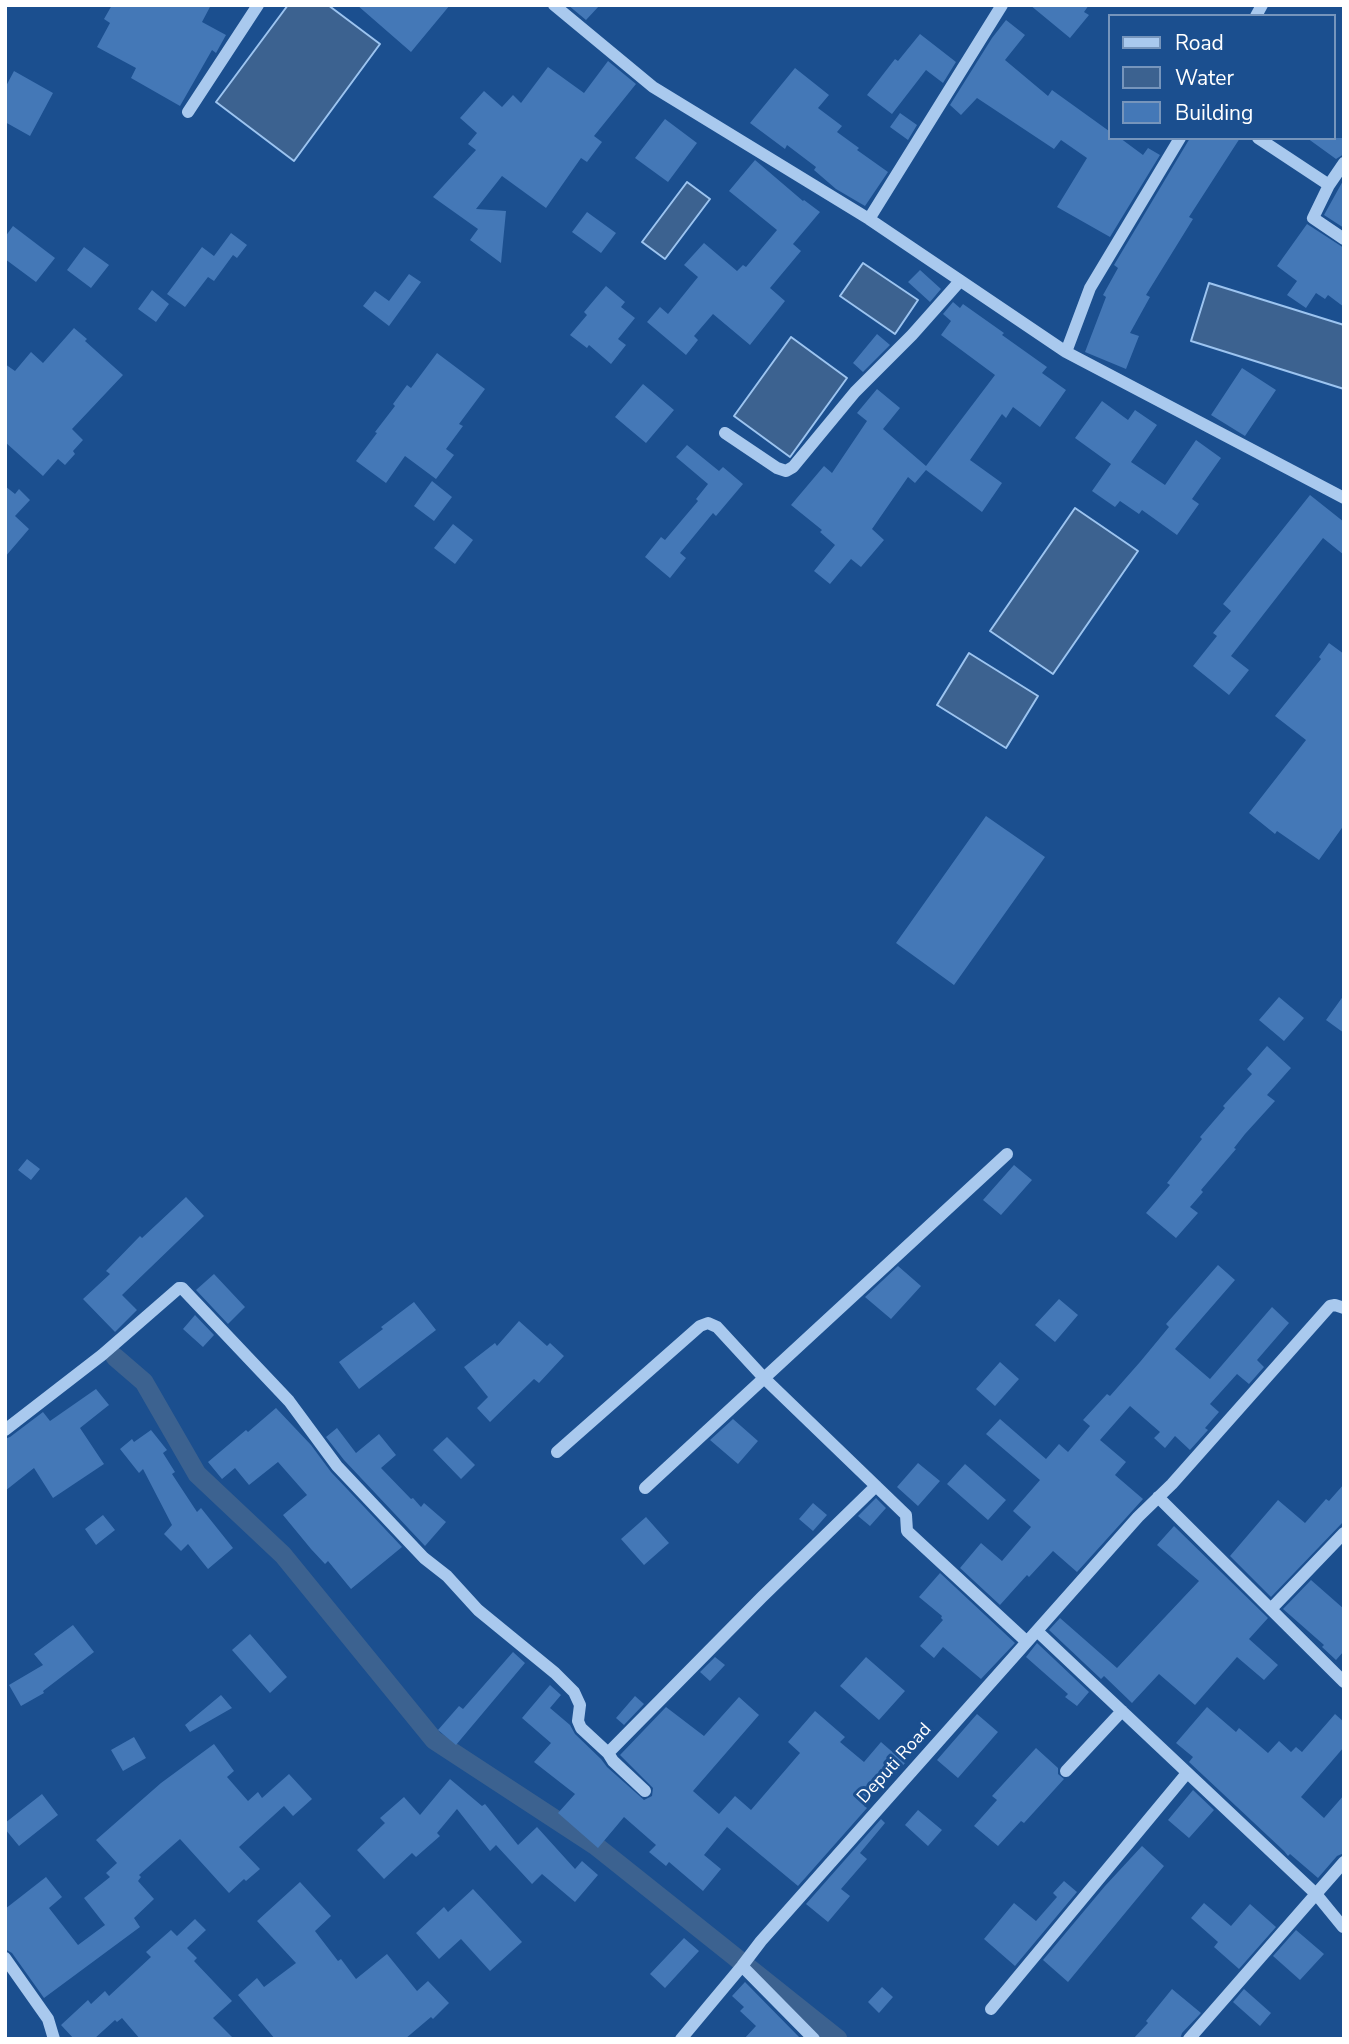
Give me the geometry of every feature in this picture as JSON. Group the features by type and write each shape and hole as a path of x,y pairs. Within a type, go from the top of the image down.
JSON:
{"street":[{"path":"188,112 258,5"},
{"path":"554,5 653,88 869,219 1066,352 1344,498"},
{"path":"869,219 1002,5"},
{"path":"1066,352 1090,288 1179,140"},
{"path":"1261,140 1329,185"},
{"path":"1344,163 1329,185 1313,218 1344,239"},
{"path":"725,433 777,468 786,471 793,467 855,392 912,335 960,281"},
{"path":"645,1488 1007,1154"},
{"path":"5,1430 102,1355 181,1288 289,1401 337,1466 424,1558 447,1577 478,1610 555,1673 574,1692 580,1705 578,1721 581,1728 645,1791"},
{"name":"Deputi Road","path":"681,2039 761,1941 1138,1517 1329,1307 1344,1308"},
{"path":"556,1452 700,1326 708,1323 717,1327 764,1378 906,1515 907,1531 1027,1642"},
{"path":"608,1753 876,1486"},
{"path":"1158,1497 1344,1682"},
{"path":"1271,1609 1344,1533"},
{"path":"1037,1630 1316,1894 1343,1927"},
{"path":"1066,1771 1122,1711"},
{"path":"991,2009 1187,1773"},
{"path":"1189,2039 1344,1862"},
{"path":"5,1958 48,2019 54,2039"},
{"path":"742,1966 814,2039"}],"water":[{"path":"288,5 328,5 380,44 294,161 216,102"},
{"path":"687,182 710,199 665,259 642,242"},
{"path":"863,263 918,300 895,334 840,296"},
{"path":"1209,283 1344,325 1344,389 1191,341"},
{"path":"791,337 847,378 790,457 734,416"},
{"path":"1075,508 1138,551 1053,674 990,631"},
{"path":"969,653 1038,696 1006,748 937,705"}],"building":[{"path":"112,5 211,5 202,22 226,35 216,53 212,50 180,106 131,78 136,68 97,47 110,23 104,19"},
{"path":"357,5 450,5 411,52"},
{"path":"568,5 600,5 586,20"},
{"path":"1030,5 1089,5 1084,12 1089,15 1070,38"},
{"path":"1006,20 1025,35 1005,60 1048,96 1052,90 1108,130 1108,140 1123,140 1143,155 1148,148 1160,155 1110,237 1057,207 1087,158 1061,140 1054,149 977,98 961,115 950,105"},
{"path":"920,34 956,62 943,83 926,70 892,114 867,95 895,59 898,61"},
{"path":"608,61 636,84 594,136 602,142 587,162 581,158 546,208 502,176 476,209 506,211 501,263 470,240 478,229 433,197 476,150 468,144 477,133 460,118 484,91 502,107 513,95 521,103 548,67 584,93"},
{"path":"795,68 829,95 818,108 842,126 837,132 888,172 865,206 836,189 814,170 816,167 787,145 785,149 750,123"},
{"path":"14,71 53,93 30,136 5,122 5,88"},
{"path":"900,113 917,125 908,140 890,127"},
{"path":"665,119 697,143 668,182 635,158"},
{"path":"1344,138 1344,154 1336,159 1310,140"},
{"path":"1189,140 1239,140 1189,217 1193,219 1146,295 1150,297 1130,333 1139,336 1126,369 1085,352 1106,297 1103,295 1118,268 1114,265"},
{"path":"755,160 820,212 793,244 801,251 770,288 785,301 750,345 713,314 694,336 698,340 686,355 647,322 660,307 668,314 698,277 684,265 704,243 737,271 743,265 746,267 777,230 729,191"},
{"path":"1344,179 1344,228 1324,215"},
{"path":"587,212 616,233 601,253 572,232"},
{"path":"1307,224 1344,248 1344,307 1328,295 1325,299 1316,293 1306,308 1287,295 1297,281 1277,266"},
{"path":"13,226 55,258 36,282 5,259 5,237"},
{"path":"231,233 247,245 237,258 233,255 214,281 208,277 185,307 167,294 202,247 214,256"},
{"path":"84,247 109,265 91,288 67,270"},
{"path":"920,270 941,289 930,302 908,282"},
{"path":"409,274 421,282 389,326 363,306 375,291 389,301"},
{"path":"606,286 625,302 621,307 635,318 618,339 626,345 611,364 589,345 587,348 570,335 587,315 584,312"},
{"path":"152,290 169,304 156,322 138,309"},
{"path":"953,302 960,308 963,304 1004,333 1002,335 1047,367 1042,373 1066,390 1040,427 1013,407 1006,418 1002,414 970,460 1002,483 982,512 926,470 915,483 908,477 872,529 884,540 861,567 851,559 830,584 814,571 835,545 820,532 822,530 791,505 824,466 832,473 867,421 857,413 877,389 900,408 883,429 926,466 995,375 941,335 951,321 943,314"},
{"path":"74,328 123,375 72,429 83,440 73,451 75,454 65,465 58,459 43,476 5,442 5,364 15,371 31,352 43,363"},
{"path":"877,334 890,345 863,372 853,363"},
{"path":"437,353 485,389 459,424 463,426 446,449 454,455 436,479 405,456 386,483 356,461 407,385 411,388"},
{"path":"1242,368 1276,390 1245,436 1211,415"},
{"path":"643,384 674,410 646,443 615,417"},
{"path":"1102,401 1128,420 1135,410 1157,425 1131,462 1165,485 1196,440 1221,458 1192,499 1199,504 1177,535 1142,510 1139,514 1120,501 1115,507 1092,491 1111,464 1075,438"},
{"path":"687,445 719,471 723,467 743,484 716,516 713,513 680,553 686,558 670,578 645,557 661,537 665,540 698,501 696,499 708,484 676,457"},
{"path":"432,481 452,497 434,521 414,506"},
{"path":"5,486 15,494 19,489 30,500 15,516 29,529 5,557"},
{"path":"1310,495 1344,522 1344,555 1323,538 1231,656 1249,670 1229,695 1193,666 1217,636 1213,633 1231,611 1223,604"},
{"path":"453,524 473,540 455,564 434,548"},
{"path":"1329,643 1344,654 1344,825 1319,860 1277,831 1275,834 1249,813 1306,740 1275,716 1321,659 1319,657"},
{"path":"986,816 1045,857 954,985 896,943"},
{"path":"1344,995 1344,1033 1326,1020"},
{"path":"1279,997 1304,1018 1284,1041 1259,1020"},
{"path":"1267,1046 1291,1068 1267,1095 1275,1101 1201,1190 1203,1192 1190,1207 1198,1213 1176,1238 1146,1213 1170,1185 1167,1183 1225,1108 1223,1106 1252,1074 1247,1069"},
{"path":"27,1159 40,1169 31,1180 18,1170"},
{"path":"1014,1165 1032,1180 1001,1215 983,1200"},
{"path":"186,1197 204,1216 122,1295 137,1310 115,1332 83,1299 110,1274 106,1271 140,1236 142,1238"},
{"path":"1218,1265 1235,1280 1175,1349 1210,1379 1272,1307 1289,1323 1257,1360 1264,1367 1249,1384 1237,1374 1210,1404 1219,1412 1205,1428 1208,1430 1190,1450 1175,1436 1165,1448 1154,1438 1160,1432 1130,1406 1100,1440 1126,1462 1115,1475 1143,1499 1077,1572 1053,1551 1000,1605 960,1568 981,1543 1002,1561 1031,1527 1013,1511 1040,1480 986,1434 1000,1419 1046,1459 1059,1444 1068,1452 1090,1426 1083,1420 1107,1394 1110,1396 1140,1362 1169,1327 1166,1324"},
{"path":"898,1266 921,1286 891,1319 865,1297"},
{"path":"214,1274 245,1307 228,1324 196,1290"},
{"path":"1059,1299 1078,1315 1055,1342 1035,1325"},
{"path":"414,1302 436,1330 359,1389 339,1362"},
{"path":"195,1315 214,1335 203,1347 183,1329"},
{"path":"519,1321 547,1346 550,1343 564,1356 539,1383 534,1379 490,1422 477,1408 488,1397 464,1367 495,1343 497,1346"},
{"path":"1000,1362 1019,1379 995,1406 976,1389"},
{"path":"96,1389 109,1405 80,1428 104,1464 53,1498 34,1468 5,1491 5,1439 43,1412 50,1421"},
{"path":"276,1408 311,1445 331,1472 402,1547 351,1589 328,1561 325,1564 311,1549 283,1515 307,1495 278,1462 249,1485 235,1468 222,1479 208,1462"},
{"path":"733,1419 758,1441 738,1464 710,1440"},
{"path":"337,1428 356,1453 379,1434 396,1455 381,1468 411,1499 421,1507 424,1503 446,1522 425,1546 344,1460 326,1437"},
{"path":"151,1430 167,1450 163,1453 175,1472 172,1474 197,1512 201,1508 233,1548 208,1569 188,1544 181,1551 164,1534 172,1525 143,1469 139,1473 120,1449 132,1439 134,1442"},
{"path":"447,1437 475,1465 461,1479 433,1450"},
{"path":"918,1463 940,1481 918,1506 897,1487"},
{"path":"965,1464 1006,1500 988,1520 947,1484"},
{"path":"1344,1484 1344,1521 1271,1597 1230,1556 1278,1500 1305,1523 1326,1499 1329,1501"},
{"path":"876,1498 886,1508 870,1526 858,1516"},
{"path":"813,1503 827,1515 813,1531 799,1519"},
{"path":"103,1515 115,1530 96,1545 85,1529"},
{"path":"646,1517 669,1543 644,1565 621,1539"},
{"path":"1174,1526 1268,1618 1249,1639 1278,1665 1264,1680 1237,1657 1195,1705 1159,1674 1132,1703 1104,1676 1101,1679 1049,1630 1060,1618 1117,1668 1199,1581 1157,1545"},
{"path":"940,1573 1015,1643 981,1679 943,1647 934,1658 920,1646 943,1620 942,1616 919,1597"},
{"path":"1311,1580 1344,1609 1344,1651 1336,1660 1322,1647 1324,1645 1283,1609"},
{"path":"73,1625 94,1652 43,1691 44,1693 21,1706 9,1685 43,1665 34,1654"},
{"path":"250,1634 287,1677 270,1693 232,1650"},
{"path":"1037,1643 1089,1692 1077,1706 1065,1697 1068,1694 1026,1657"},
{"path":"513,1652 525,1663 456,1745 438,1730 459,1706 463,1709"},
{"path":"715,1657 725,1665 710,1681 700,1672"},
{"path":"866,1657 905,1691 879,1720 840,1686"},
{"path":"550,1685 561,1695 550,1708 570,1725 575,1734 607,1767 644,1800 652,1796 653,1788 620,1755 666,1707 704,1736 739,1697 759,1715 693,1791 719,1814 735,1796 751,1810 800,1753 788,1742 815,1711 845,1737 840,1742 864,1762 881,1742 905,1763 891,1778 889,1776 864,1806 867,1808 798,1886 727,1827 704,1855 721,1869 703,1891 669,1862 666,1866 649,1852 656,1845 624,1817 598,1848 558,1813 575,1794 534,1762 551,1743 522,1718"},
{"path":"221,1695 232,1708 190,1732 185,1725"},
{"path":"635,1696 644,1704 624,1725 616,1718"},
{"path":"1207,1707 1236,1732 1239,1728 1268,1753 1279,1741 1291,1752 1296,1747 1302,1752 1335,1714 1344,1722 1344,1747 1301,1797 1324,1818 1344,1795 1344,1853 1337,1856 1318,1878 1290,1854 1288,1856 1189,1762 1193,1757 1176,1743"},
{"path":"977,1714 998,1732 958,1778 937,1760"},
{"path":"134,1737 146,1758 123,1771 111,1750"},
{"path":"214,1744 234,1771 227,1777 248,1801 258,1792 262,1798 289,1774 312,1799 293,1816 284,1806 239,1847 260,1869 229,1893 180,1839 139,1875 141,1877 138,1881 154,1899 134,1918 140,1927 44,1998 12,1953 5,1949 5,1909 46,1877 62,1897 49,1908 78,1945 105,1925 84,1898 110,1877 106,1873 117,1863 96,1840 161,1783"},
{"path":"1036,1748 1058,1768 1058,1774 1064,1779 1024,1823 1021,1821 998,1846 974,1826 997,1800 992,1796"},
{"path":"450,1779 482,1806 485,1804 518,1845 537,1827 575,1869 582,1861 598,1875 575,1902 542,1874 532,1884 496,1845 490,1851 457,1809 437,1833 440,1836 416,1857 412,1853 384,1879 357,1850 385,1823 380,1818 404,1797 420,1815"},
{"path":"1193,1790 1214,1810 1189,1838 1168,1820"},
{"path":"42,1794 58,1815 19,1846 5,1829 5,1823"},
{"path":"918,1810 942,1830 928,1846 905,1825"},
{"path":"881,1819 885,1823 860,1853 867,1859 841,1889 850,1896 828,1922 806,1904"},
{"path":"1142,1846 1164,1866 1068,1982 1043,1960"},
{"path":"1064,1881 1077,1892 1015,1966 984,1939 1014,1903 1036,1921 1057,1897 1053,1893"},
{"path":"300,1882 331,1916 315,1931 356,1979 387,1954 417,1991 428,1981 449,2003 433,2019 431,2017 405,2039 275,2039 238,1995 257,1978 264,1987 296,1963 257,1921"},
{"path":"473,1889 522,1942 490,1971 461,1939 439,1959 416,1933 444,1907 448,1912"},
{"path":"1204,1903 1231,1926 1250,1904 1276,1927 1239,1969 1214,1947 1218,1942 1191,1918"},
{"path":"195,1919 206,1930 187,1948 197,1958 194,1961 232,2001 213,2018 234,2039 140,2039 122,2018 117,2022 115,2020 94,2039 74,2039 61,2025 88,2000 91,2004 105,1991 109,1996 151,1957 146,1952 171,1930 177,1936"},
{"path":"1296,1930 1324,1954 1300,1980 1273,1956"},
{"path":"684,1938 699,1951 665,1988 650,1974"},
{"path":"745,1982 801,2039 744,2039 756,2026 740,2011 744,2007 732,1996"},
{"path":"882,1987 893,1997 879,2013 868,2002"},
{"path":"1172,1989 1201,2013 1182,2033 1180,2039 1133,2039 1148,2023 1146,2021"},
{"path":"1244,1989 1271,2013 1260,2026 1233,2002"}],"waterway":[{"path":"115,1357 144,1382 197,1474 283,1555 434,1740 596,1846 838,2039"}]}
